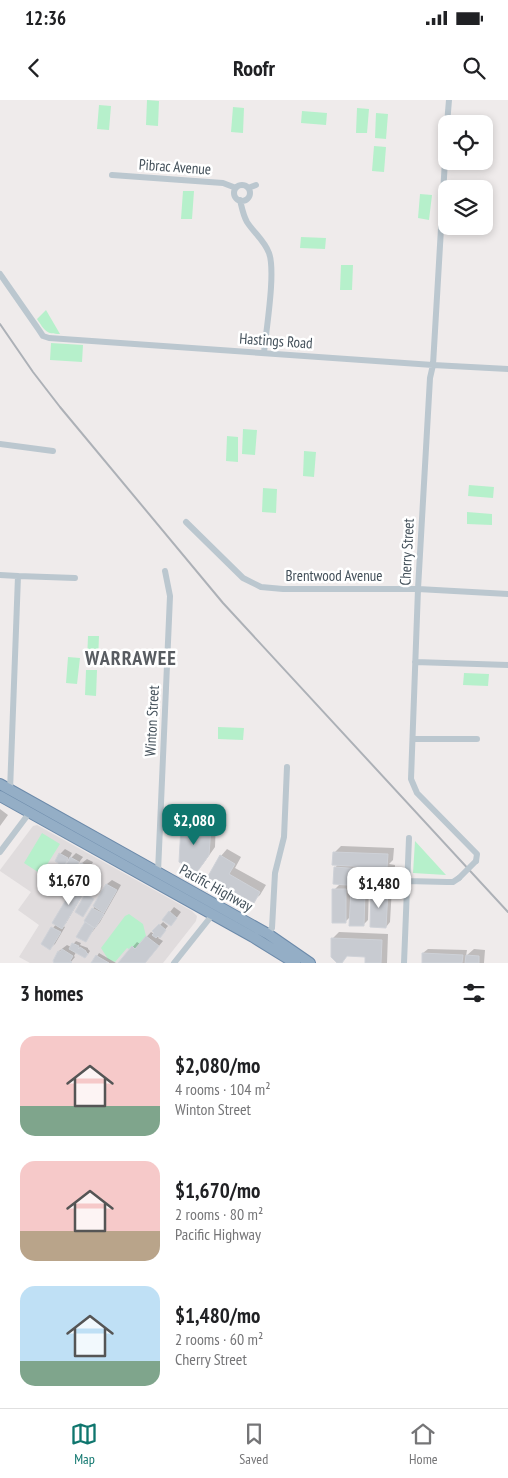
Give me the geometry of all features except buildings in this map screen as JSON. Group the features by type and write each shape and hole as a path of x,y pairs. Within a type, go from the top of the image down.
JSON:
{"highway":[{"name":"Pacific Highway","path":"0,784 6,795 30,812 213,914 294,963"},
{"name":"Pacific Highway","path":"6,795 158,872 268,934 310,963"}],"street":[{"path":"448,115 449,100"},
{"name":"Cherry Street","path":"407,881 453,882 476,861 477,854 417,793 411,779 418,589 444,170"},
{"name":"Pibrac Avenue","path":"112,175 222,183 236,188"},
{"path":"240,200 248,198 250,194 248,188 243,185 236,188 235,195 240,200 247,223 262,239 271,258 271,280 264,353"},
{"path":"248,188 256,185"},
{"name":"Hastings Road","path":"0,274 43,336 49,338 433,365 508,368"},
{"path":"0,444 53,451"},
{"name":"Brentwood Avenue","path":"186,522 243,578 261,587 283,589 418,589 508,594"},
{"name":"Winton Street","path":"158,872 170,596 165,571"},
{"path":"0,575 75,578"},
{"path":"6,795 18,576"},
{"path":"415,662 508,665"},
{"path":"412,738 477,740"},
{"path":"268,934 272,928 275,873 284,837 287,767"},
{"path":"0,852 30,812"},
{"path":"404,963 408,838"},
{"path":"174,963 213,914"}],"shaded area":[{"path":"37,825 192,911 197,916 196,921 163,963 30,963 19,957 39,925 18,910 31,892 0,870 33,826"}],"green space":[{"path":"147,100 159,101 158,126 146,125"},
{"path":"99,105 111,106 109,130 97,129"},
{"path":"233,107 244,108 243,133 231,132"},
{"path":"357,108 369,109 367,133 356,133"},
{"path":"302,111 327,113 326,125 301,123"},
{"path":"376,113 388,114 386,139 375,138"},
{"path":"374,146 386,147 384,172 372,171"},
{"path":"183,191 194,191 192,219 181,219"},
{"path":"420,194 432,195 429,220 418,218"},
{"path":"301,237 326,238 325,249 300,248"},
{"path":"341,265 353,265 352,290 340,290"},
{"path":"46,310 60,334 46,331 37,319"},
{"path":"51,343 83,345 82,362 50,360"},
{"path":"243,429 257,430 255,455 242,454"},
{"path":"227,436 238,437 238,462 226,461"},
{"path":"304,451 316,452 314,477 303,476"},
{"path":"469,485 494,487 493,498 468,496"},
{"path":"263,488 277,489 276,513 262,512"},
{"path":"467,512 492,514 492,525 467,524"},
{"path":"88,636 99,636 98,661 87,661"},
{"path":"68,657 80,658 77,684 66,683"},
{"path":"86,670 97,670 96,696 85,695"},
{"path":"464,673 489,674 488,686 463,685"},
{"path":"218,727 244,728 243,740 218,739"},
{"path":"42,833 60,844 41,874 24,863"},
{"path":"415,841 446,875 413,873"},
{"path":"129,914 143,924 146,936 135,949 132,946 129,949 127,948 115,962 108,959 101,948 125,916"}],"railway":[{"path":"0,324 60,407 223,603 508,912"}],"district":[{"name":"WARRAWEE","path":"131,658"}]}
